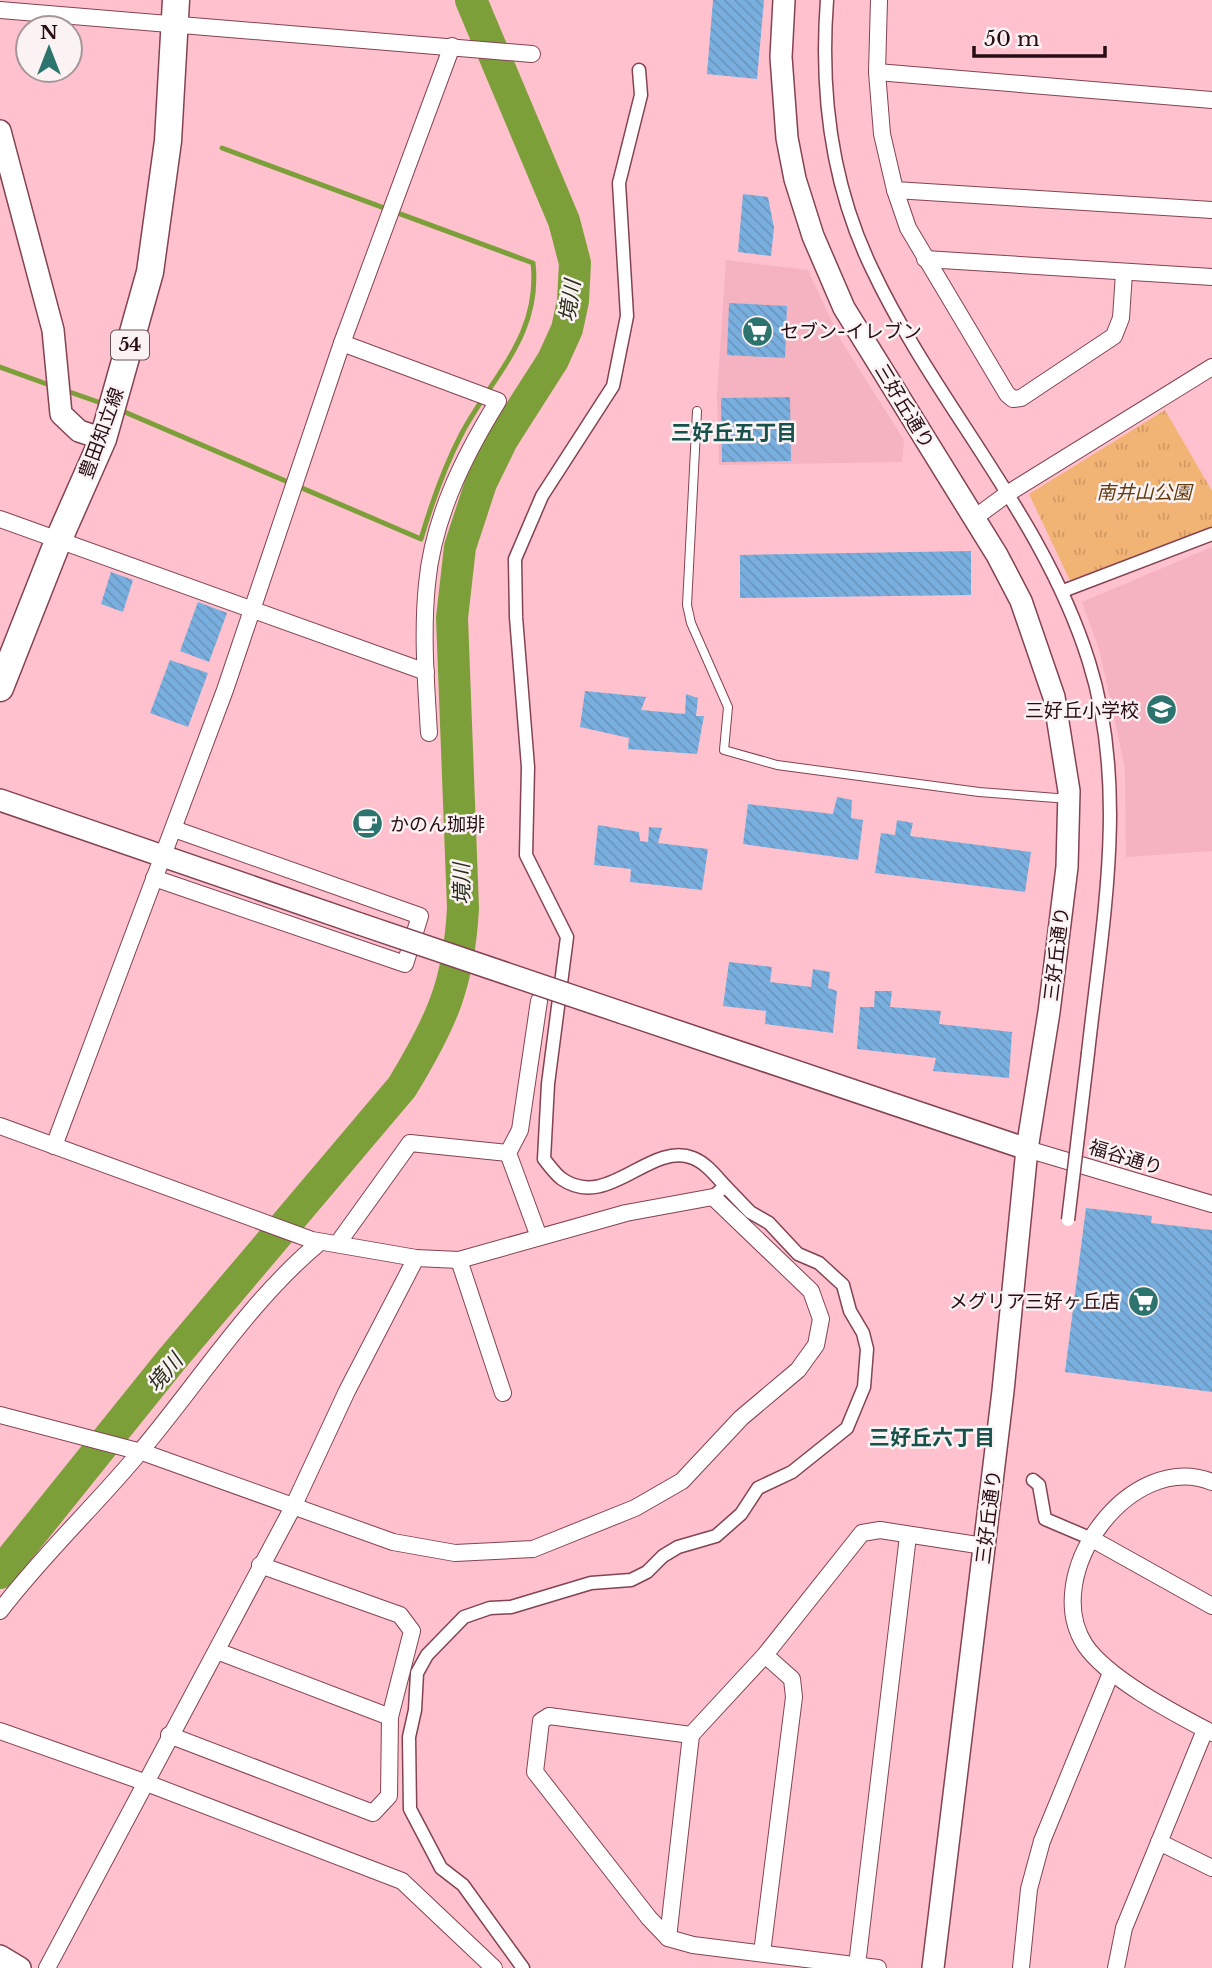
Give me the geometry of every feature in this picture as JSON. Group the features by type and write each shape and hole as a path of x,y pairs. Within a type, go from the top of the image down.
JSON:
{"main road":[{"name":"豊田知立線","path":"2,675 103,439 149,272 168,141 175,12"}],"street":[{"name":"三好丘通り","path":"784,0 782,57 788,138 795,179 813,236 844,308 1010,578 1032,627 1054,697 1069,799 1067,867 1049,1012 1027,1149 984,1546 933,1968"},
{"path":"827,0 824,41 826,106 839,176 853,221 872,268 897,315 1042,548 1063,592 1090,664 1110,775 1108,865 1068,1220"},
{"path":"879,0 877,72 882,134 895,190 908,228 1007,394 1013,399 1021,398 1114,336 1121,318 1124,273"},
{"path":"0,10 175,12 527,53"},
{"path":"54,1146 174,829 195,763 225,690 342,343 459,47"},
{"path":"0,1415 132,1450 282,1499 293,1507 393,1542 455,1553 503,1553 533,1549 635,1508 682,1481 741,1418 798,1370 809,1357 820,1332 820,1310 811,1291 719,1192 705,1165 694,1158 679,1155 665,1157 610,1184 590,1187 562,1180 544,1159 548,1084 567,937 526,855 528,767 516,617 515,559 542,496 613,386 627,316 618,183 641,95 639,70"},
{"path":"877,72 1212,100"},
{"path":"0,131 53,330 61,414 79,431 103,439"},
{"path":"895,190 1212,210"},
{"path":"926,259 1212,277"},
{"path":"342,343 498,401 462,464 438,528 427,582 426,671 429,733"},
{"path":"974,519 1007,494 1212,367"},
{"path":"0,519 426,671"},
{"path":"1063,592 1212,534"},
{"path":"0,800 360,925 1027,1149"},
{"path":"154,878 405,964 419,916 174,829"},
{"path":"539,1001 520,1130 508,1153 539,1237"},
{"path":"0,1126 316,1241 416,1258 459,1260 626,1213 719,1192 769,1223 798,1254 819,1263 843,1285 850,1311 863,1333 867,1349 864,1387 847,1428 792,1472 758,1488 741,1514 716,1536 678,1547 663,1556 647,1572 631,1580 591,1583 512,1607 490,1608 464,1617 427,1655 417,1673 415,1710 409,1737 410,1809 441,1868 463,1885 523,1968"},
{"path":"338,1243 410,1143 508,1153"},
{"name":"福谷通り","path":"1027,1149 1212,1204"},
{"path":"0,1611 26,1576 251,1310 316,1241"},
{"path":"47,1968 293,1507 346,1391 416,1258"},
{"path":"459,1260 503,1393"},
{"path":"1116,1968 1124,1928 1158,1842 1209,1731 1111,1673 1086,1645 1073,1612 1071,1590 1076,1568 1092,1539 1105,1518 1123,1500 1142,1488 1184,1478 1212,1482"},
{"path":"1032,1480 1039,1485 1045,1519 1092,1539 1212,1606"},
{"path":"668,1938 691,1734 765,1655 862,1533 880,1530 984,1546"},
{"path":"857,1965 908,1536"},
{"path":"169,1735 373,1813 389,1796 390,1717 412,1631 400,1615 260,1565"},
{"path":"218,1651 390,1717"},
{"path":"762,1953 794,1696 792,1679 765,1655"},
{"path":"1021,1968 1029,1889 1039,1852 1111,1673"},
{"path":"691,1734 549,1716 541,1721 535,1772 649,1918 668,1938 693,1945 878,1968"},
{"path":"0,1731 145,1782 402,1881 494,1968"},
{"path":"1158,1842 1212,1868"},
{"path":"0,1955 20,1968"}],"lane":[{"path":"697,411 687,605 691,623 728,707 724,750 777,765 979,792 1069,799"}],"shaded area":[{"path":"726,260 808,270 840,339 904,440 902,462 719,465 717,396"},
{"name":"三好丘小学校","path":"1212,547 1212,851 1126,857 1125,768 1100,652 1082,602"}],"green space":[{"name":"南井山公園","path":"1165,410 1212,491 1212,528 1073,587 1029,494"}],"building":[{"path":"713,0 764,0 757,79 707,74"},
{"path":"743,194 768,197 774,228 771,256 738,252"},
{"name":"セブン-イレブン","path":"729,303 787,306 785,358 727,355"},
{"path":"790,397 791,461 722,462 721,398"},
{"path":"971,551 971,595 740,598 740,555"},
{"path":"111,572 133,580 123,612 101,604"},
{"path":"198,602 227,613 209,662 180,651"},
{"path":"170,660 208,673 188,727 150,713"},
{"path":"585,691 646,697 641,710 685,714 686,694 698,698 696,716 704,716 697,754 628,749 629,738 580,727"},
{"path":"837,797 852,800 851,818 863,820 858,860 743,844 748,804 833,814"},
{"path":"897,820 913,823 910,836 1031,852 1025,892 875,873 881,833 895,835"},
{"path":"598,825 639,832 640,841 648,842 649,827 662,828 658,843 708,849 702,890 630,882 631,869 594,865"},
{"path":"729,962 772,967 770,982 811,987 813,969 830,972 828,988 837,991 833,1033 765,1024 766,1011 723,1006"},
{"path":"875,991 892,991 890,1007 941,1011 939,1024 1012,1032 1009,1078 933,1071 936,1058 857,1049 860,1007 874,1007"},
{"name":"メグリア三好ヶ丘店","path":"1086,1208 1152,1216 1151,1223 1212,1230 1212,1392 1065,1372"}],"waterway":[{"name":"境川","path":"0,1573 172,1359 402,1087 446,1002 457,959 463,908 452,618 460,547 481,483 502,440 553,360 567,329 573,301 575,263 564,221 471,0"},
{"path":"120,410 421,539 439,485 462,433 501,372 522,332 530,311 534,288 533,263 222,148"},
{"path":"0,367 55,387"},
{"path":"64,390 104,404"}],"place":[{"name":"セブン-イレブン","path":"757,331"},
{"name":"三好丘小学校","path":"1162,710"},
{"name":"かのん珈琲","path":"367,824"},
{"name":"メグリア三好ヶ丘店","path":"1143,1301"}],"district":[{"name":"三好丘五丁目","path":"734,433"},
{"name":"三好丘六丁目","path":"932,1438"}]}
